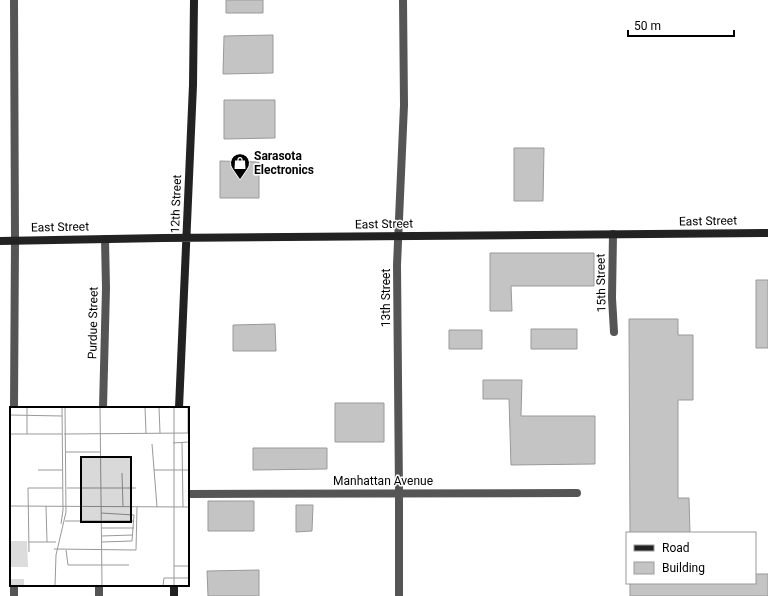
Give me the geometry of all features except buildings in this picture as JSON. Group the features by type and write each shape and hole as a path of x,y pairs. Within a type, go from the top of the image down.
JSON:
{"street":[{"path":"14,0 14,407"},
{"name":"12th Street","path":"179,407 193,85 194,0"},
{"name":"13th Street","path":"399,596 397,265 403,112 403,0"},
{"name":"East Street","path":"0,240 768,232"},
{"name":"15th Street","path":"613,234 612,298 614,332"},
{"name":"Purdue Street","path":"103,407 106,288 105,239"},
{"name":"Manhattan Avenue","path":"189,494 577,492"}],"place":[{"name":"Sarasota Electronics","path":"240,180"}]}
